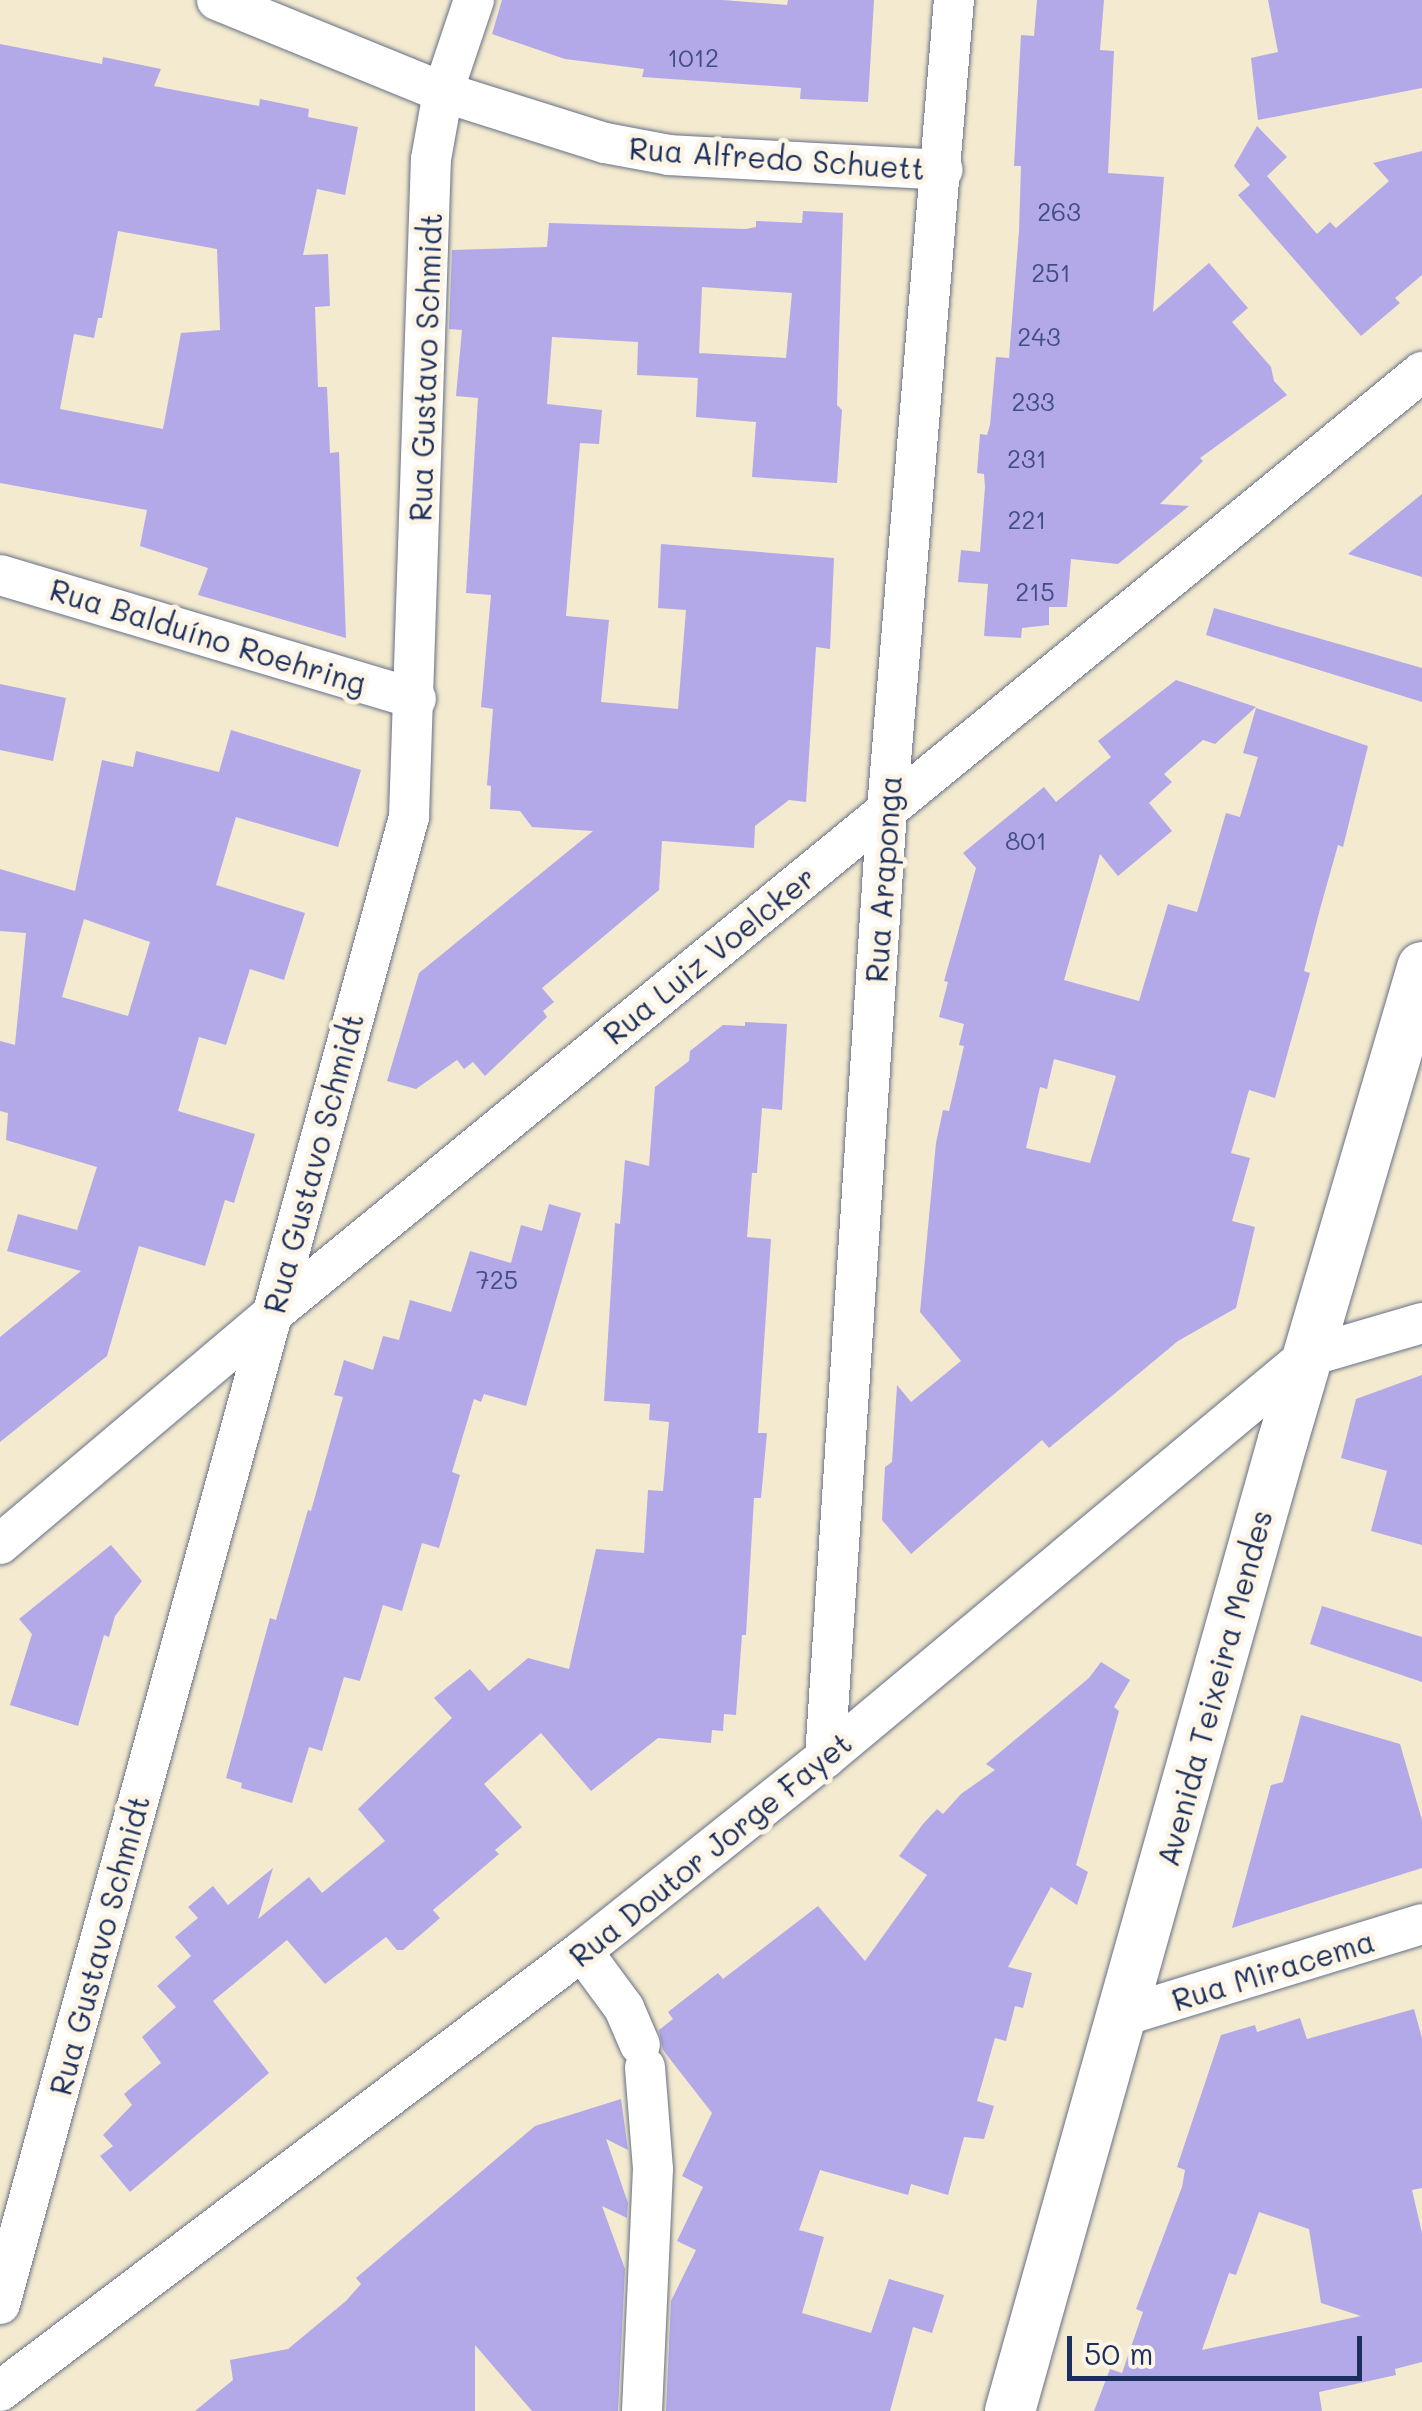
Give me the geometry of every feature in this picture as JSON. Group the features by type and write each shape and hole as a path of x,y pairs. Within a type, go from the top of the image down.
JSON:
{"street":[{"name":"Rua Alfredo Schuett","path":"217,0 443,92 605,143 668,155 943,170"},
{"name":"Rua Gustavo Schmidt","path":"0,2304 409,817 416,699 431,159 443,92 474,0"},
{"name":"Rua Araponga","path":"825,1758 888,809 954,0"},
{"name":"Rua Luiz Voelcker","path":"0,1544 271,1315 1422,372"},
{"name":"Rua Balduíno Roehring","path":"0,575 416,699"},
{"name":"Avenida Teixeira Mendes","path":"1010,2411 1306,1357 1422,967"},
{"name":"Rua Doutor Jorge Fayet","path":"0,2392 582,1951 825,1758 1306,1357 1422,1323"},
{"name":"Rua Miracema","path":"1123,2016 1422,1924"},
{"path":"582,1951 624,2008 643,2056 652,2169 642,2411"}],"building":[{"path":"502,0 723,0 787,5 788,0 874,0 868,102 800,99 801,88 642,77 644,69 565,59 492,34"},
{"path":"1037,0 1104,0 1100,50 1114,51 1108,173 1164,177 1153,312 1209,263 1248,308 1232,322 1271,367 1274,381 1287,395 1200,458 1203,461 1160,504 1189,506 1118,564 1071,559 1067,607 1049,607 1049,625 1022,628 1021,638 984,636 988,584 958,582 961,550 980,552 985,487 984,474 977,473 980,434 987,435 990,425 996,357 1009,358 1019,231 1021,166 1014,166 1021,35 1034,36"},
{"path":"1268,0 1422,0 1422,88 1258,120 1251,58 1278,52"},
{"path":"0,44 102,64 103,57 161,69 154,86 259,106 260,99 309,109 308,117 358,127 345,195 317,189 303,255 328,254 330,306 315,307 318,387 327,387 330,453 339,452 346,638 198,595 208,568 140,546 147,510 0,483","holes":["118,231 217,249 220,330 181,333 163,429 60,409 74,334 94,338 98,318 102,318"]},
{"path":"1257,126 1287,157 1267,176 1317,234 1330,222 1336,228 1389,181 1373,163 1422,151 1422,275 1395,298 1400,303 1361,336 1238,195 1250,185 1234,166"},
{"path":"803,211 843,213 837,405 842,410 837,483 752,477 756,422 696,417 698,378 637,375 638,342 552,337 547,404 602,410 599,444 580,443 566,616 609,620 601,702 678,709 686,610 658,608 661,544 834,558 830,649 816,647 806,802 789,800 755,826 754,848 662,841 659,890 542,988 554,1002 543,1011 547,1017 485,1076 473,1062 464,1069 457,1060 416,1089 387,1081 419,973 593,831 532,827 520,811 490,809 491,786 487,785 493,709 481,707 491,595 466,593 478,398 456,396 462,330 449,329 452,250 547,247 549,223 746,229 756,227 756,221 802,223","holes":["702,287 792,293 786,358 699,353"]},
{"path":"1422,494 1422,577 1348,554"},
{"path":"1214,608 1422,668 1422,702 1206,635"},
{"path":"1176,680 1256,707 1215,744 1203,740 1164,774 1172,782 1149,803 1172,831 1118,876 1100,854 1064,980 1139,1001 1168,904 1197,912 1226,813 1240,817 1258,757 1243,753 1256,708 1368,746 1343,847 1338,845 1320,909 1304,971 1310,973 1275,1098 1249,1090 1231,1153 1250,1158 1232,1221 1255,1227 1236,1308 1178,1341 1049,1448 1042,1440 911,1554 882,1520 885,1467 892,1462 897,1385 911,1402 961,1361 920,1312 936,1143 943,1110 949,1111 964,1046 959,1045 964,1024 939,1017 948,982 944,981 976,868 963,853 1044,787 1056,802 1111,757 1098,741","holes":["1054,1059 1116,1076 1090,1163 1026,1148 1040,1087 1047,1089"]},
{"path":"0,684 66,698 53,761 0,750"},
{"path":"231,730 361,770 338,847 236,817 216,885 305,913 284,980 250,969 226,1045 199,1037 178,1111 255,1134 234,1203 225,1200 205,1266 139,1246 107,1356 0,1442 0,1337 81,1271 7,1251 18,1214 77,1230 97,1167 6,1140 8,1113 0,1111 0,1041 15,1045 26,933 0,931 0,869 75,891 102,760 133,767 136,751 219,772","holes":["84,919 150,942 128,1016 62,997"]},
{"path":"745,1022 787,1024 782,1110 762,1108 747,1237 771,1239 758,1433 767,1433 761,1498 754,1498 746,1635 742,1635 736,1715 724,1714 723,1731 712,1730 711,1743 658,1738 591,1791 541,1733 484,1784 522,1827 495,1850 499,1854 433,1910 440,1918 403,1950 397,1950 386,1937 325,1984 287,1940 213,2001 269,2073 130,2192 100,2156 113,2146 103,2135 132,2105 124,2094 161,2063 142,2037 176,2007 157,1986 191,1956 175,1937 198,1918 188,1907 213,1886 228,1905 273,1868 258,1919 309,1877 322,1893 385,1841 358,1809 452,1718 434,1698 470,1669 489,1691 528,1658 569,1669 596,1549 644,1553 648,1490 663,1491 669,1422 649,1420 650,1404 604,1401 615,1223 620,1224 625,1160 649,1166 655,1087 689,1061 690,1051 723,1025 745,1026"},
{"path":"549,1204 581,1213 526,1406 484,1394 481,1402 474,1399 452,1472 460,1475 439,1548 422,1543 402,1611 383,1605 360,1681 344,1677 322,1751 309,1747 292,1803 241,1788 242,1783 226,1778 270,1618 276,1620 308,1510 311,1511 343,1397 334,1395 344,1360 373,1370 383,1336 399,1340 410,1300 451,1312 470,1251 511,1263 521,1225 542,1231"},
{"path":"1422,1375 1422,1545 1371,1531 1387,1471 1341,1458 1356,1399"},
{"path":"111,1545 142,1581 115,1616 109,1637 104,1635 78,1726 10,1705 32,1634 19,1619"},
{"path":"1322,1606 1422,1637 1422,1682 1310,1644"},
{"path":"1101,1662 1130,1680 1114,1707 1119,1711 1076,1865 1088,1872 1077,1905 1051,1887 1008,1967 1032,1973 1023,2008 1015,2006 1006,2041 995,2038 977,2101 994,2106 984,2139 964,2137 948,2195 911,2184 908,2195 820,2170 799,2230 824,2237 802,2313 871,2333 889,2279 944,2295 932,2333 913,2327 890,2411 666,2411 671,2301 696,2250 677,2241 703,2187 682,2176 712,2113 663,2050 659,2030 673,2019 668,2012 718,1973 723,1979 818,1906 865,1961 927,1875 899,1856 923,1824 937,1809 943,1814 961,1794 995,1770 986,1764 1089,1678"},
{"path":"1301,1715 1400,1744 1422,1820 1422,1868 1232,1928 1271,1785 1283,1782"},
{"path":"1414,2009 1422,2038 1422,2188 1412,2190 1422,2233 1422,2362 1395,2369 1396,2375 1319,2392 1322,2411 1094,2411 1110,2369 1122,2373 1143,2312 1136,2309 1182,2187 1185,2170 1177,2167 1221,2035 1255,2025 1257,2032 1300,2018 1307,2039","holes":["1259,2212 1309,2229 1321,2303 1361,2316 1202,2350 1229,2273 1236,2275"]},
{"path":"621,2099 628,2150 606,2139 628,2203 627,2218 602,2206 625,2269 618,2411 532,2411 475,2345 475,2411 195,2411 233,2380 230,2360 288,2349 346,2301 361,2284 356,2278 535,2126"}]}
